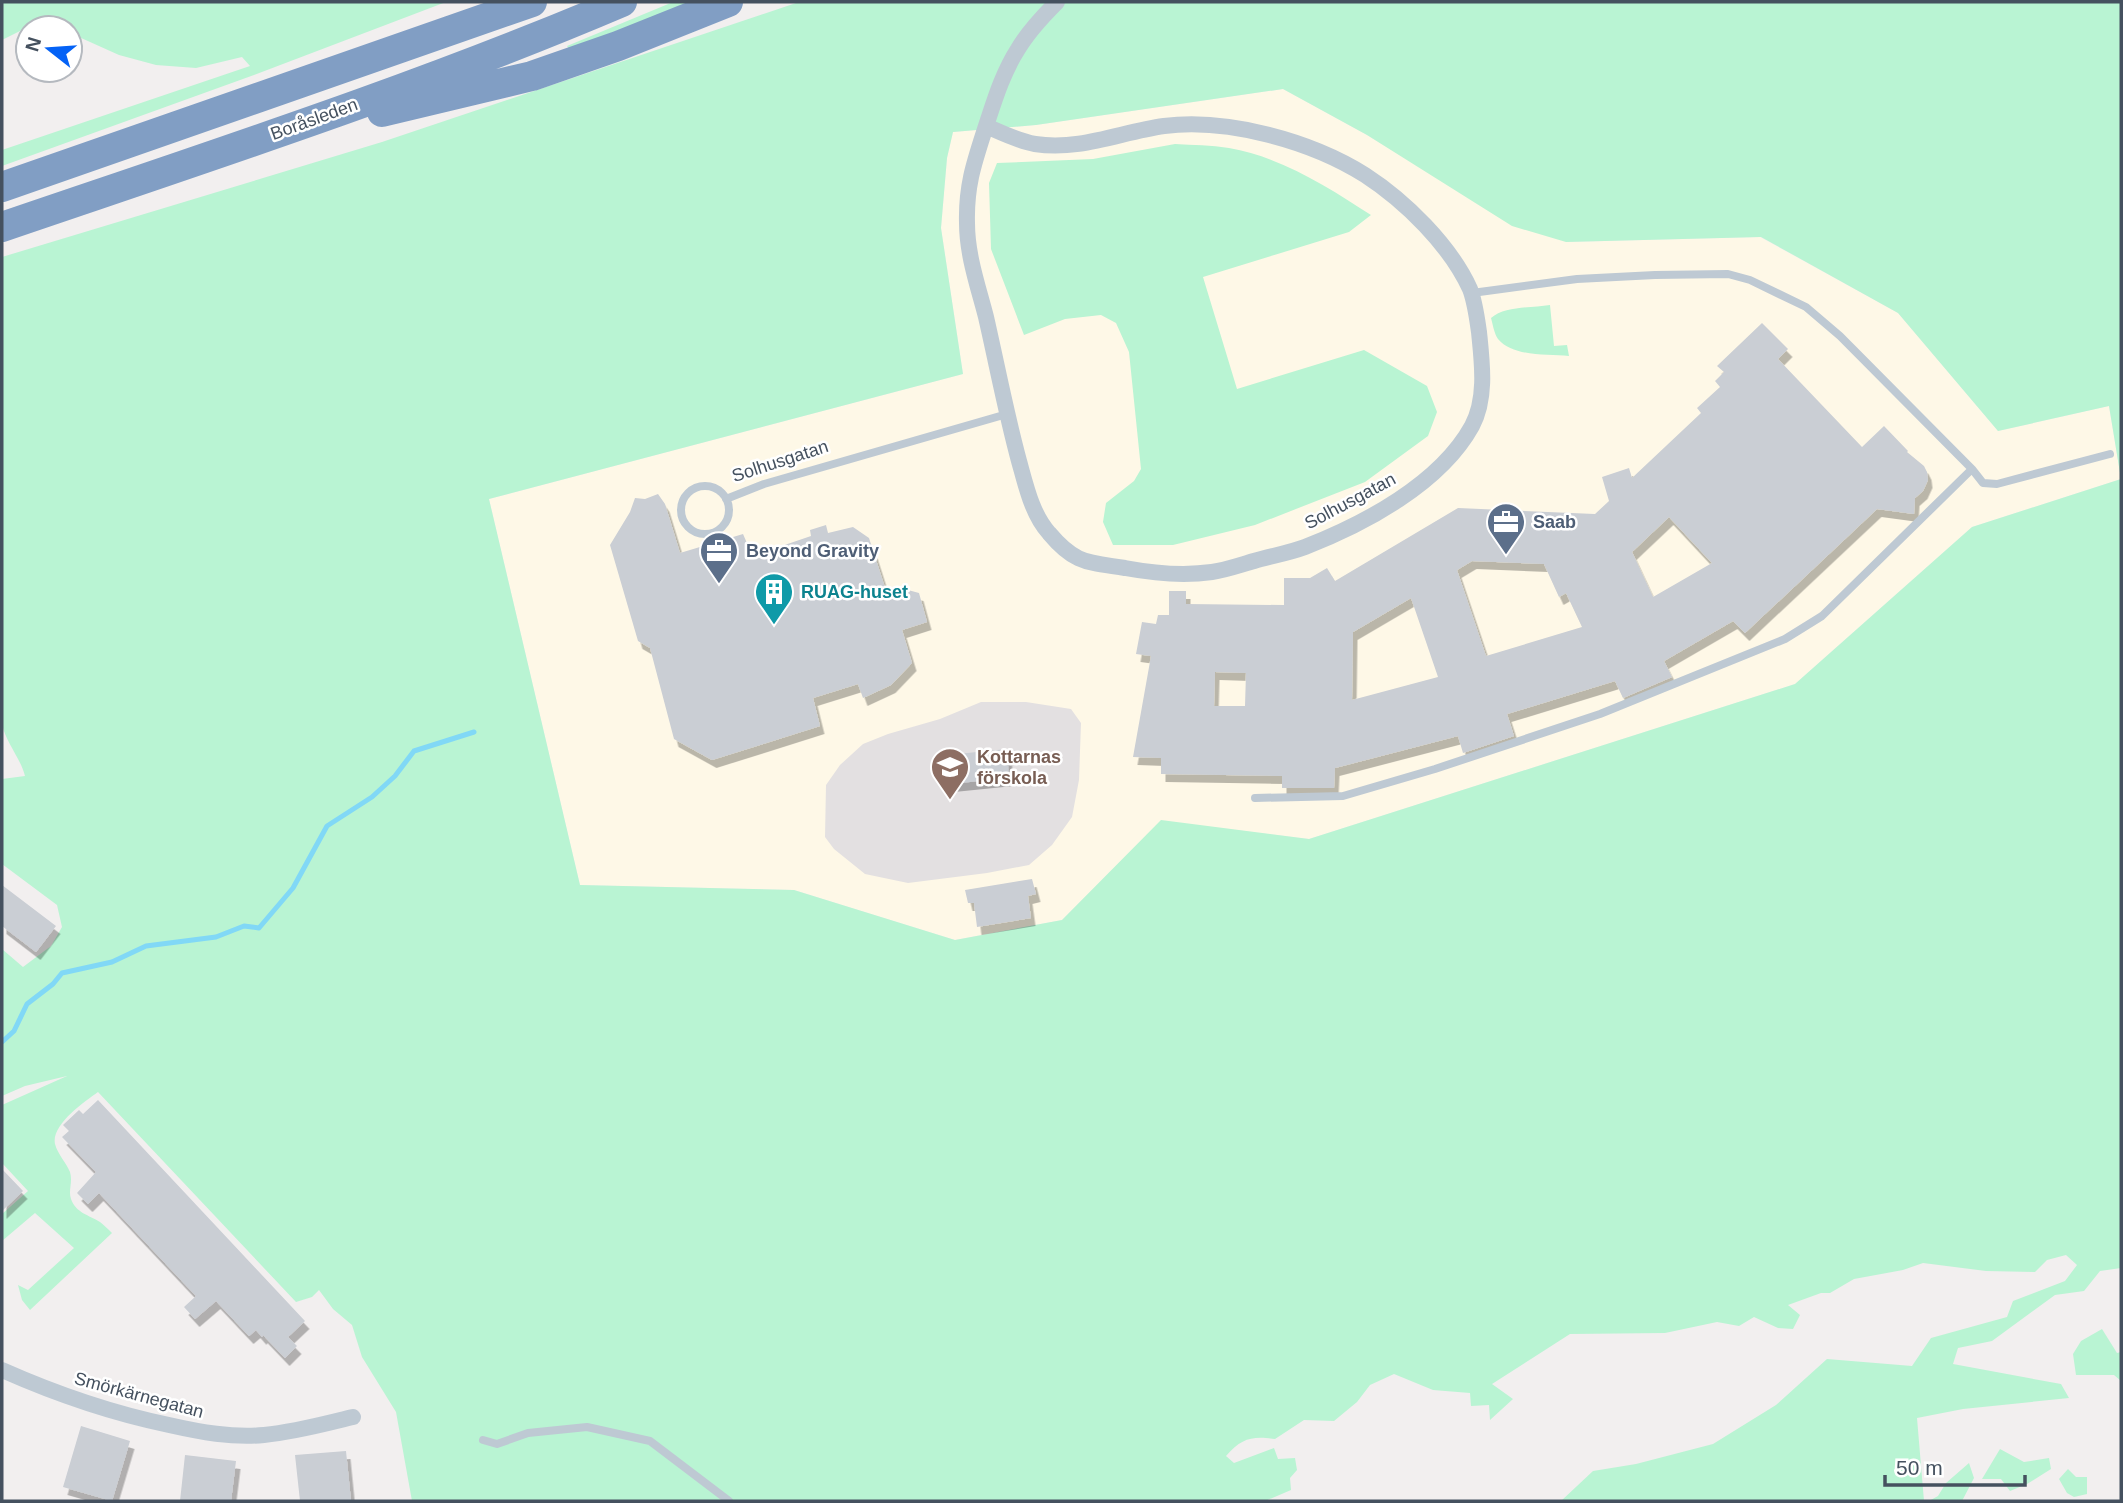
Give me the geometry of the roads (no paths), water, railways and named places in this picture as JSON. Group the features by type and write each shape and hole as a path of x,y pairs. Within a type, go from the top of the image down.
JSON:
{"highway":[{"path":"423,41 500,2"},
{"path":"2,187 532,2"},
{"name":"Boråsleden","path":"2,227 256,141 472,62 622,2"},
{"path":"256,141 532,76 618,46 728,2"}],"street":[{"name":"Solhusgatan","path":"986,126 1033,144 1064,145 1097,142 1118,134 1170,125 1223,127 1268,133 1320,153 1363,174 1406,205 1451,258 1472,293 1481,355 1480,402 1474,424 1458,448 1403,498 1302,548 1213,572 1137,570 1077,560 1045,530 1026,485 1007,414 971,260 966,227 968,186 986,126 1004,74 1019,46 1057,2"},
{"name":"Smörkärnegatan","path":"2,1370 85,1403 202,1432 262,1435 298,1431 353,1416"}],"lane":[{"path":"1472,293 1577,279 1728,274 1750,280 1806,307 1840,336 1983,482 1997,484 2110,454"},
{"name":"Solhusgatan","path":"726,499 764,484 1007,414"},
{"path":"1255,798 1343,796 1435,769 1600,714 1785,639 1822,616 1972,469"},
{"name":"Solhusgatan","path":"712,487 720,491 726,499 728,517 716,531 697,533 683,521 682,502 694,488 712,487"},
{"path":"483,1440 497,1444 528,1433 587,1427 650,1441 729,1501"}],"waterway":[{"path":"2,1042 14,1031 27,1004 53,984 62,973 112,962 146,946 216,937 244,926 259,928 293,888 327,826 372,797 395,776 414,751 474,732"}],"place":[{"name":"Saab","path":"1506,556"},
{"name":"Beyond Gravity","path":"719,585"},
{"name":"RUAG-huset","path":"774,626"},
{"name":"Kottarnas förskola","path":"950,801"}]}
